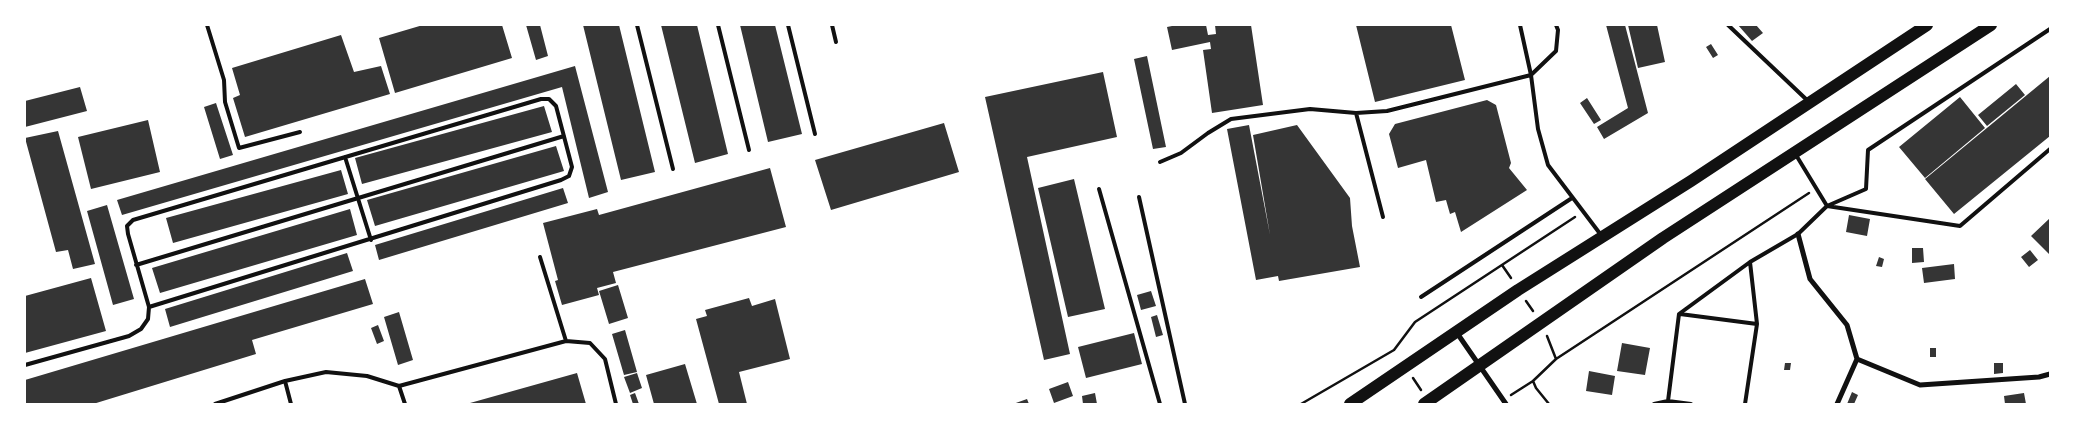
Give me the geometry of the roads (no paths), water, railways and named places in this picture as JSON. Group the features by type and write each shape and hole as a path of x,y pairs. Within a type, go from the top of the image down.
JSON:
{"main road":[{"path":"1350,404 1458,333 1518,290 1603,237 1927,25"},
{"path":"1424,404 1663,238 1991,25"}],"street":[{"path":"1798,234 1810,279 1847,325 1857,360 1836,404"},
{"path":"1458,333 1505,402"},
{"path":"1857,360 1920,385 2039,377 2050,374"}],"lane":[{"path":"207,25 224,80 225,102 239,148 300,132"},
{"path":"637,25 674,169"},
{"path":"718,25 749,150"},
{"path":"788,25 815,134"},
{"path":"832,25 836,42"},
{"path":"1520,25 1531,75 1538,129 1548,165 1603,237"},
{"path":"1160,162 1181,153 1231,119 1310,109 1356,113 1388,112 1531,75 1556,51 1558,30 1556,25"},
{"path":"1728,25 1810,102"},
{"path":"1668,401 1679,314 1750,262 1798,234 1827,206 1866,189 1868,150 2050,29"},
{"path":"25,365 129,336 141,329 148,318 148,307 128,234 127,226 133,220 541,99 549,99 556,106 572,167 569,176 561,180 371,240 148,307"},
{"path":"1356,113 1383,217"},
{"path":"136,265 564,136"},
{"path":"1827,206 1960,226 2050,149"},
{"path":"1794,152 1827,206"},
{"path":"345,157 371,240"},
{"path":"1100,189 1160,404"},
{"path":"1139,197 1185,404"},
{"path":"1421,297 1572,198"},
{"path":"540,257 566,341"},
{"path":"1746,404 1757,324 1750,262"},
{"path":"1679,314 1757,324"},
{"path":"215,404 285,381 326,372 367,376 399,386 566,341 590,342 605,359 616,404"},
{"path":"285,381 291,404"},
{"path":"399,386 405,404"},
{"path":"1654,404 1668,401 1691,404"}]}
